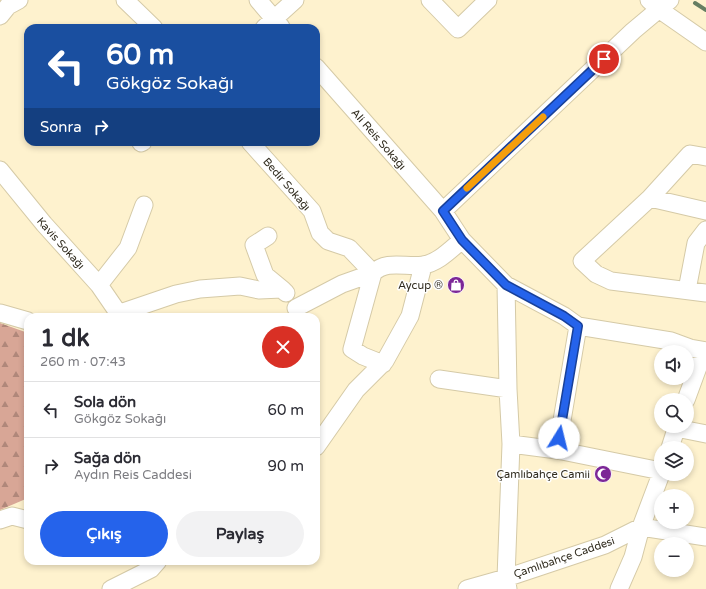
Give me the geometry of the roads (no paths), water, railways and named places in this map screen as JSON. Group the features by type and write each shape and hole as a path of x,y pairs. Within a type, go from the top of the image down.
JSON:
{"street":[{"path":"0,16 8,6 19,0"},
{"path":"125,0 150,24"},
{"path":"258,0 272,24"},
{"path":"274,24 295,0"},
{"path":"430,0 458,29 488,0"},
{"path":"443,211 633,31 660,3 706,42"},
{"name":"Ali Reis Sokağı","path":"320,71 443,211 462,240 506,285 564,316 578,326"},
{"name":"Bedir Sokağı","path":"254,146 312,211 320,233 328,241 349,248 373,273"},
{"path":"706,157 690,154 650,198 582,261 596,274 611,280 706,293"},
{"name":"Kavis Sokağı","path":"0,170 44,224 99,285 119,313"},
{"path":"650,198 706,211"},
{"path":"99,285 128,248 144,205"},
{"path":"687,290 696,243 706,230"},
{"path":"268,236 254,245 264,275 282,289 296,312 342,284 373,273 381,267 400,264 423,266 440,257 462,240"},
{"path":"320,441 356,390 383,364 410,316 423,266"},
{"path":"373,273 352,349 363,356 383,364"},
{"name":"Çamlıbahçe Caddesi","path":"506,285 508,389 511,444 507,583 605,545 641,527"},
{"path":"125,313 176,294 200,290 240,286 259,290 282,289"},
{"path":"0,313 24,320"},
{"path":"557,450 578,326 671,341 690,348 705,351 689,393"},
{"path":"439,379 508,389"},
{"path":"694,431 706,434"},
{"path":"511,444 557,450 654,471"},
{"path":"619,589 633,556 641,527 658,481"},
{"path":"0,520 12,516 24,519"},
{"path":"641,527 706,537"},
{"path":"111,589 151,569 154,565"},
{"path":"467,589 507,583"}],"waterway":[{"path":"695,3 706,10"}],"place":[{"name":"Aycup ®","path":"456,285"},
{"name":"Çamlıbahçe Camii","path":"603,474"}]}
